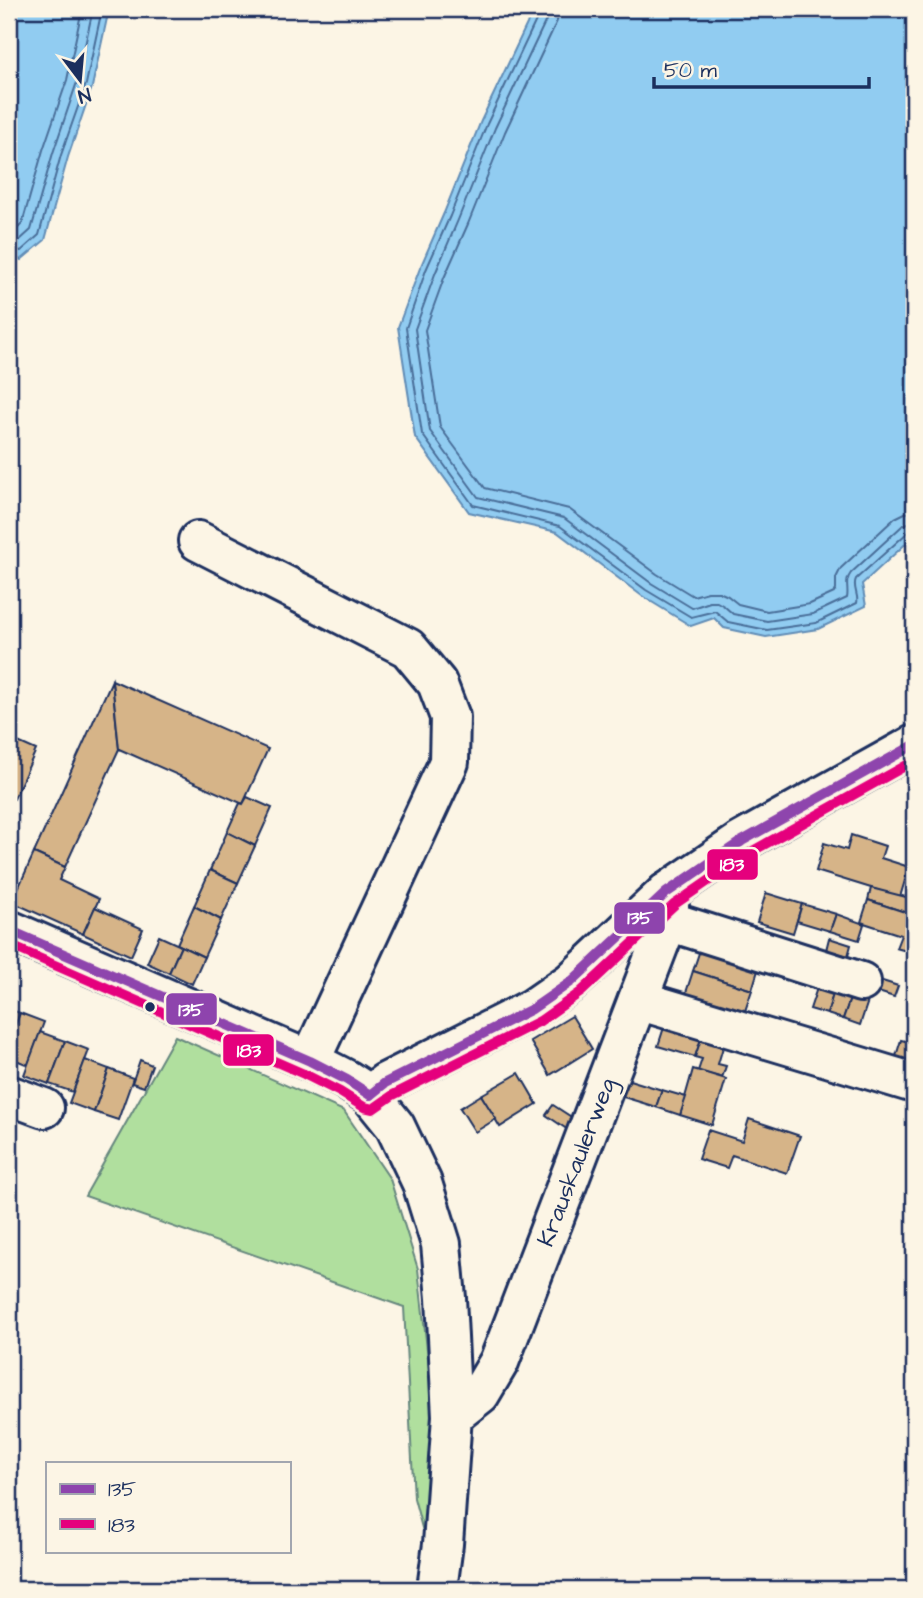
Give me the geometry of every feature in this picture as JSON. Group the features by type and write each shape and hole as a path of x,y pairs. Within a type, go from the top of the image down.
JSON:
{"street":[{"path":"198,541 408,648 437,683 450,717 449,762 310,1061"},
{"path":"370,1095 394,1078 532,1009 667,907 742,841 914,745"},
{"path":"667,907 861,982"},
{"name":"Krauskaulerweg","path":"452,1416 480,1394 499,1362 638,1000 667,907"},
{"path":"9,930 310,1061 370,1095 396,1126 422,1183 441,1244 446,1298 452,1416 443,1544 436,1589"},
{"path":"638,1000 914,1083"},
{"path":"9,1095 44,1108"}],"green space":[{"path":"175,1036 344,1111 390,1179 418,1269 435,1421 426,1543 414,1498 404,1307 85,1196"}],"water":[{"path":"9,9 109,9 92,87 68,157 45,240 21,260 9,254"},
{"path":"534,9 914,9 914,536 862,584 866,606 818,629 766,637 724,628 714,618 691,626 642,596 557,532 469,512 415,437 398,327 481,121"}],"building":[{"path":"112,680 119,749 65,867 34,853"},
{"path":"112,680 268,749 243,804 119,749"},
{"path":"9,738 36,750 14,799 9,797"},
{"path":"247,797 272,808 255,846 227,832 240,803 243,804"},
{"path":"227,832 255,846 238,883 210,870"},
{"path":"851,835 885,846 881,858 909,867 900,897 816,871 824,843 847,850"},
{"path":"34,853 65,867 59,880 99,899 83,934 12,902"},
{"path":"210,870 238,883 221,920 194,906"},
{"path":"871,888 914,899 914,915 868,900"},
{"path":"766,893 802,904 793,933 757,922"},
{"path":"868,900 914,915 914,938 910,952 896,948 901,935 861,922"},
{"path":"802,904 836,914 830,931 797,921"},
{"path":"194,906 221,920 204,957 177,944"},
{"path":"95,907 143,929 131,956 83,934"},
{"path":"836,914 864,924 859,940 830,931"},
{"path":"159,936 181,946 169,973 147,963"},
{"path":"704,938 762,957 752,990 693,971"},
{"path":"829,938 851,945 848,956 826,950"},
{"path":"181,946 204,957 192,984 169,973"},
{"path":"693,971 752,990 741,1023 682,1005"},
{"path":"876,979 898,986 894,997 872,990"},
{"path":"818,985 834,991 827,1014 810,1009"},
{"path":"834,991 851,996 843,1019 827,1014"},
{"path":"851,996 868,1001 860,1025 843,1019"},
{"path":"9,1009 20,1013 9,1043"},
{"path":"20,1013 44,1022 28,1065 9,1057 9,1043"},
{"path":"572,1016 592,1049 550,1075 530,1041"},
{"path":"667,1018 704,1030 695,1057 658,1046"},
{"path":"704,1030 726,1037 718,1064 726,1066 722,1078 698,1071 702,1059 695,1057"},
{"path":"40,1032 65,1041 49,1084 24,1075"},
{"path":"901,1040 914,1043 914,1076 892,1069"},
{"path":"65,1041 89,1050 73,1092 49,1084"},
{"path":"85,1060 109,1069 94,1112 69,1103"},
{"path":"140,1060 152,1065 144,1087 132,1083"},
{"path":"109,1069 133,1078 118,1120 94,1112"},
{"path":"693,1069 726,1079 712,1125 680,1115"},
{"path":"519,1073 537,1104 500,1127 481,1095"},
{"path":"623,1078 662,1090 656,1107 617,1095"},
{"path":"662,1090 686,1097 680,1115 656,1107"},
{"path":"481,1095 496,1119 475,1132 460,1108"},
{"path":"553,1105 582,1124 577,1136 546,1115"},
{"path":"749,1119 800,1136 787,1173 732,1155 727,1168 698,1159 708,1130 742,1141"}],"transit line":[{"name":"135","path":"370,1095 385,1083 532,1009 571,982 666,893 742,841 914,745"},
{"name":"183","path":"9,945 304,1074 364,1107 373,1109 393,1095 540,1021 581,992 675,904 749,853 914,761"},
{"name":"135","path":"9,930 310,1061 370,1095"}]}
